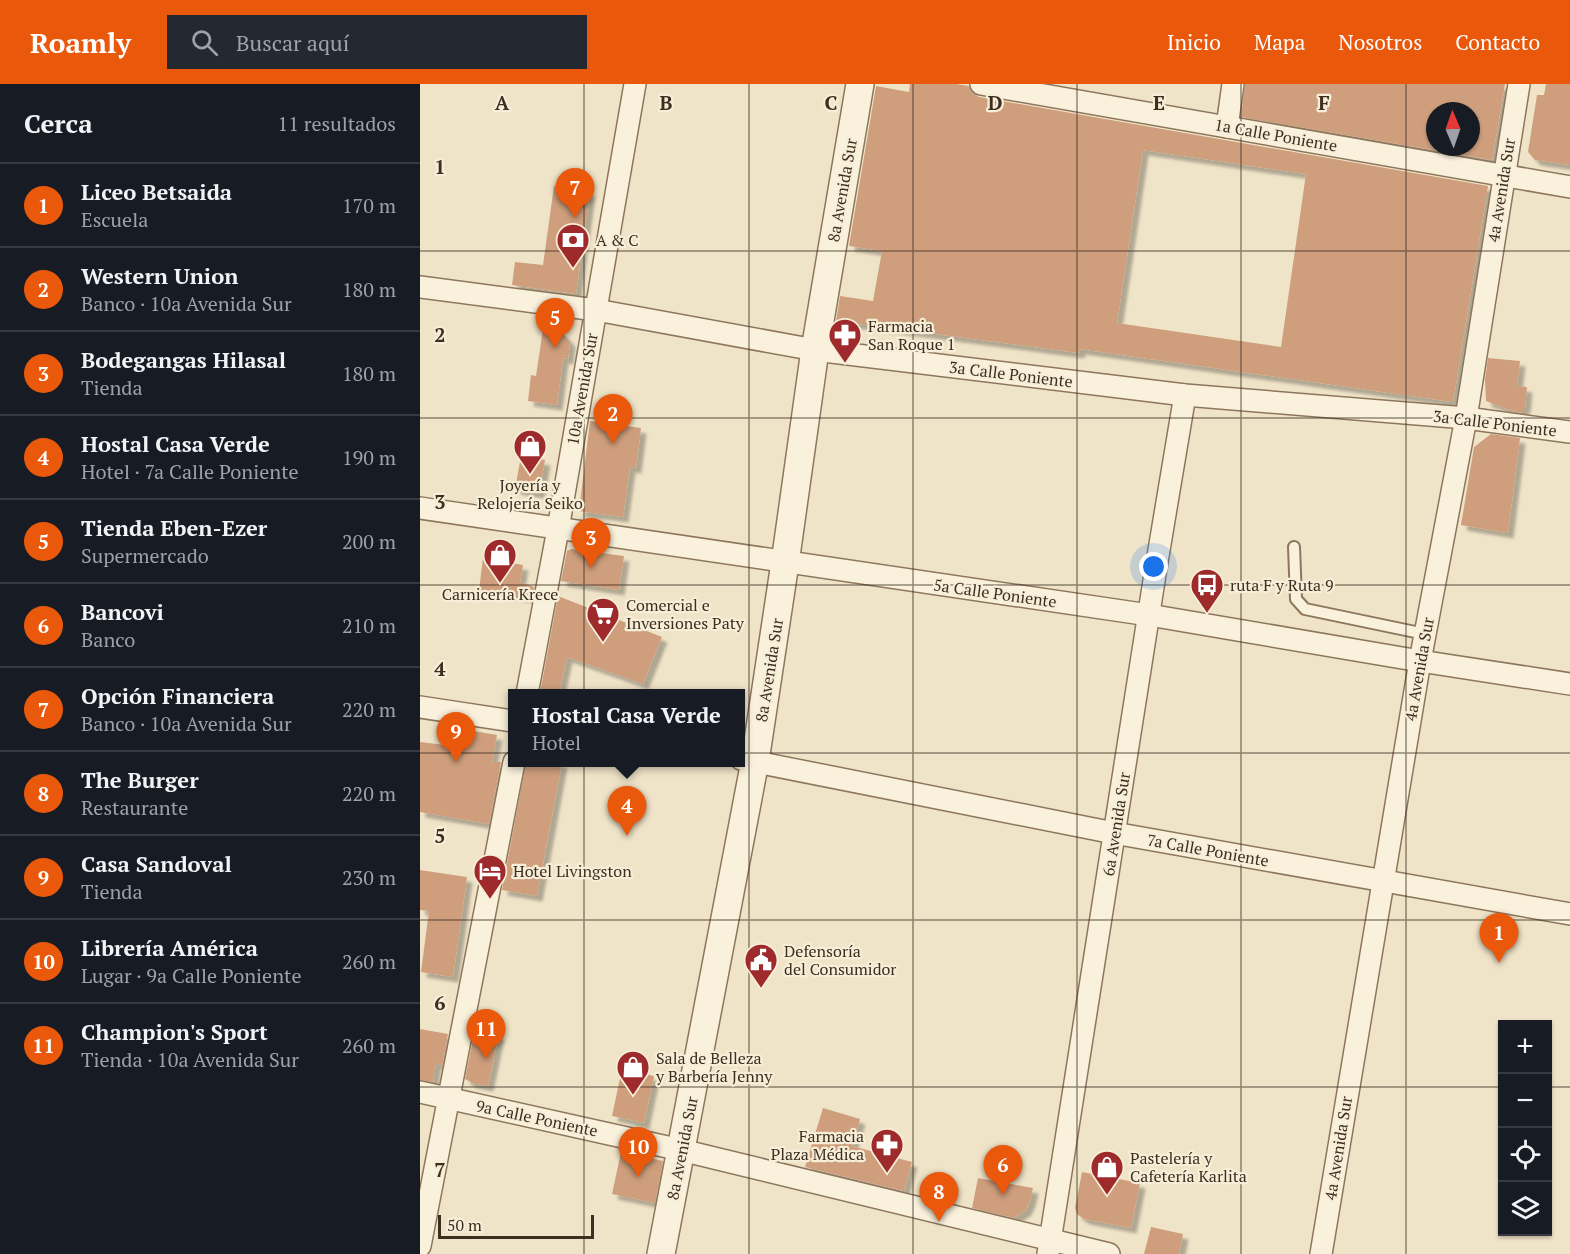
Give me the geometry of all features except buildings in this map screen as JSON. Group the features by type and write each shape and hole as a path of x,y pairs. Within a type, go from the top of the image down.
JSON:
{"street":[{"name":"10a Avenida Sur","path":"528,689 558,529 635,84"},
{"name":"8a Avenida Sur","path":"661,1254 785,563 814,350 860,84"},
{"name":"1a Calle Poniente","path":"981,84 1570,187"},
{"path":"1227,127 1233,84"},
{"name":"4a Avenida Sur","path":"1321,1254 1420,661 1466,418 1519,84"},
{"name":"3a Calle Poniente","path":"420,287 596,310 814,350 1185,395 1466,418 1570,432"},
{"name":"6a Avenida Sur","path":"1049,1247 1185,395"},
{"name":"5a Calle Poniente","path":"420,508 1149,615 1570,684"},
{"path":"420,707 508,720"},
{"name":"7a Calle Poniente","path":"748,760 1114,833 1570,914"},
{"path":"420,1246 513,767"},
{"name":"9a Calle Poniente","path":"420,1092 681,1150 1049,1247 1109,1254"}],"lane":[{"path":"1294,547 1296,599 1305,609 1425,634"}],"place":[{"name":"Opción Financiera","path":"575,218"},
{"name":"A & C","path":"573,269"},
{"name":"Tienda Eben-Ezer","path":"555,348"},
{"name":"Farmacia San Roque 1","path":"845,364"},
{"name":"Western Union","path":"613,444"},
{"name":"Joyería y Relojería Seiko","path":"530,475"},
{"name":"Bodegangas Hilasal","path":"591,568"},
{"name":"Carnicería Krece","path":"500,584"},
{"name":"ruta F y Ruta 9","path":"1207,614"},
{"name":"Comercial e Inversiones Paty","path":"603,643"},
{"name":"Casa Sandoval","path":"456,762"},
{"name":"Hostal Casa Verde","path":"627,836"},
{"name":"Hotel Livingston","path":"490,900"},
{"name":"Liceo Betsaida","path":"1499,963"},
{"name":"Defensoría del Consumidor","path":"761,989"},
{"name":"Champion's Sport","path":"486,1059"},
{"name":"Sala de Belleza y Barbería Jenny","path":"633,1096"},
{"name":"Farmacia Plaza Médica","path":"887,1174"},
{"name":"Librería América","path":"638,1177"},
{"name":"Bancovi","path":"1003,1195"},
{"name":"Pastelería y Cafetería Karlita","path":"1107,1196"},
{"name":"The Burger","path":"939,1222"}]}
